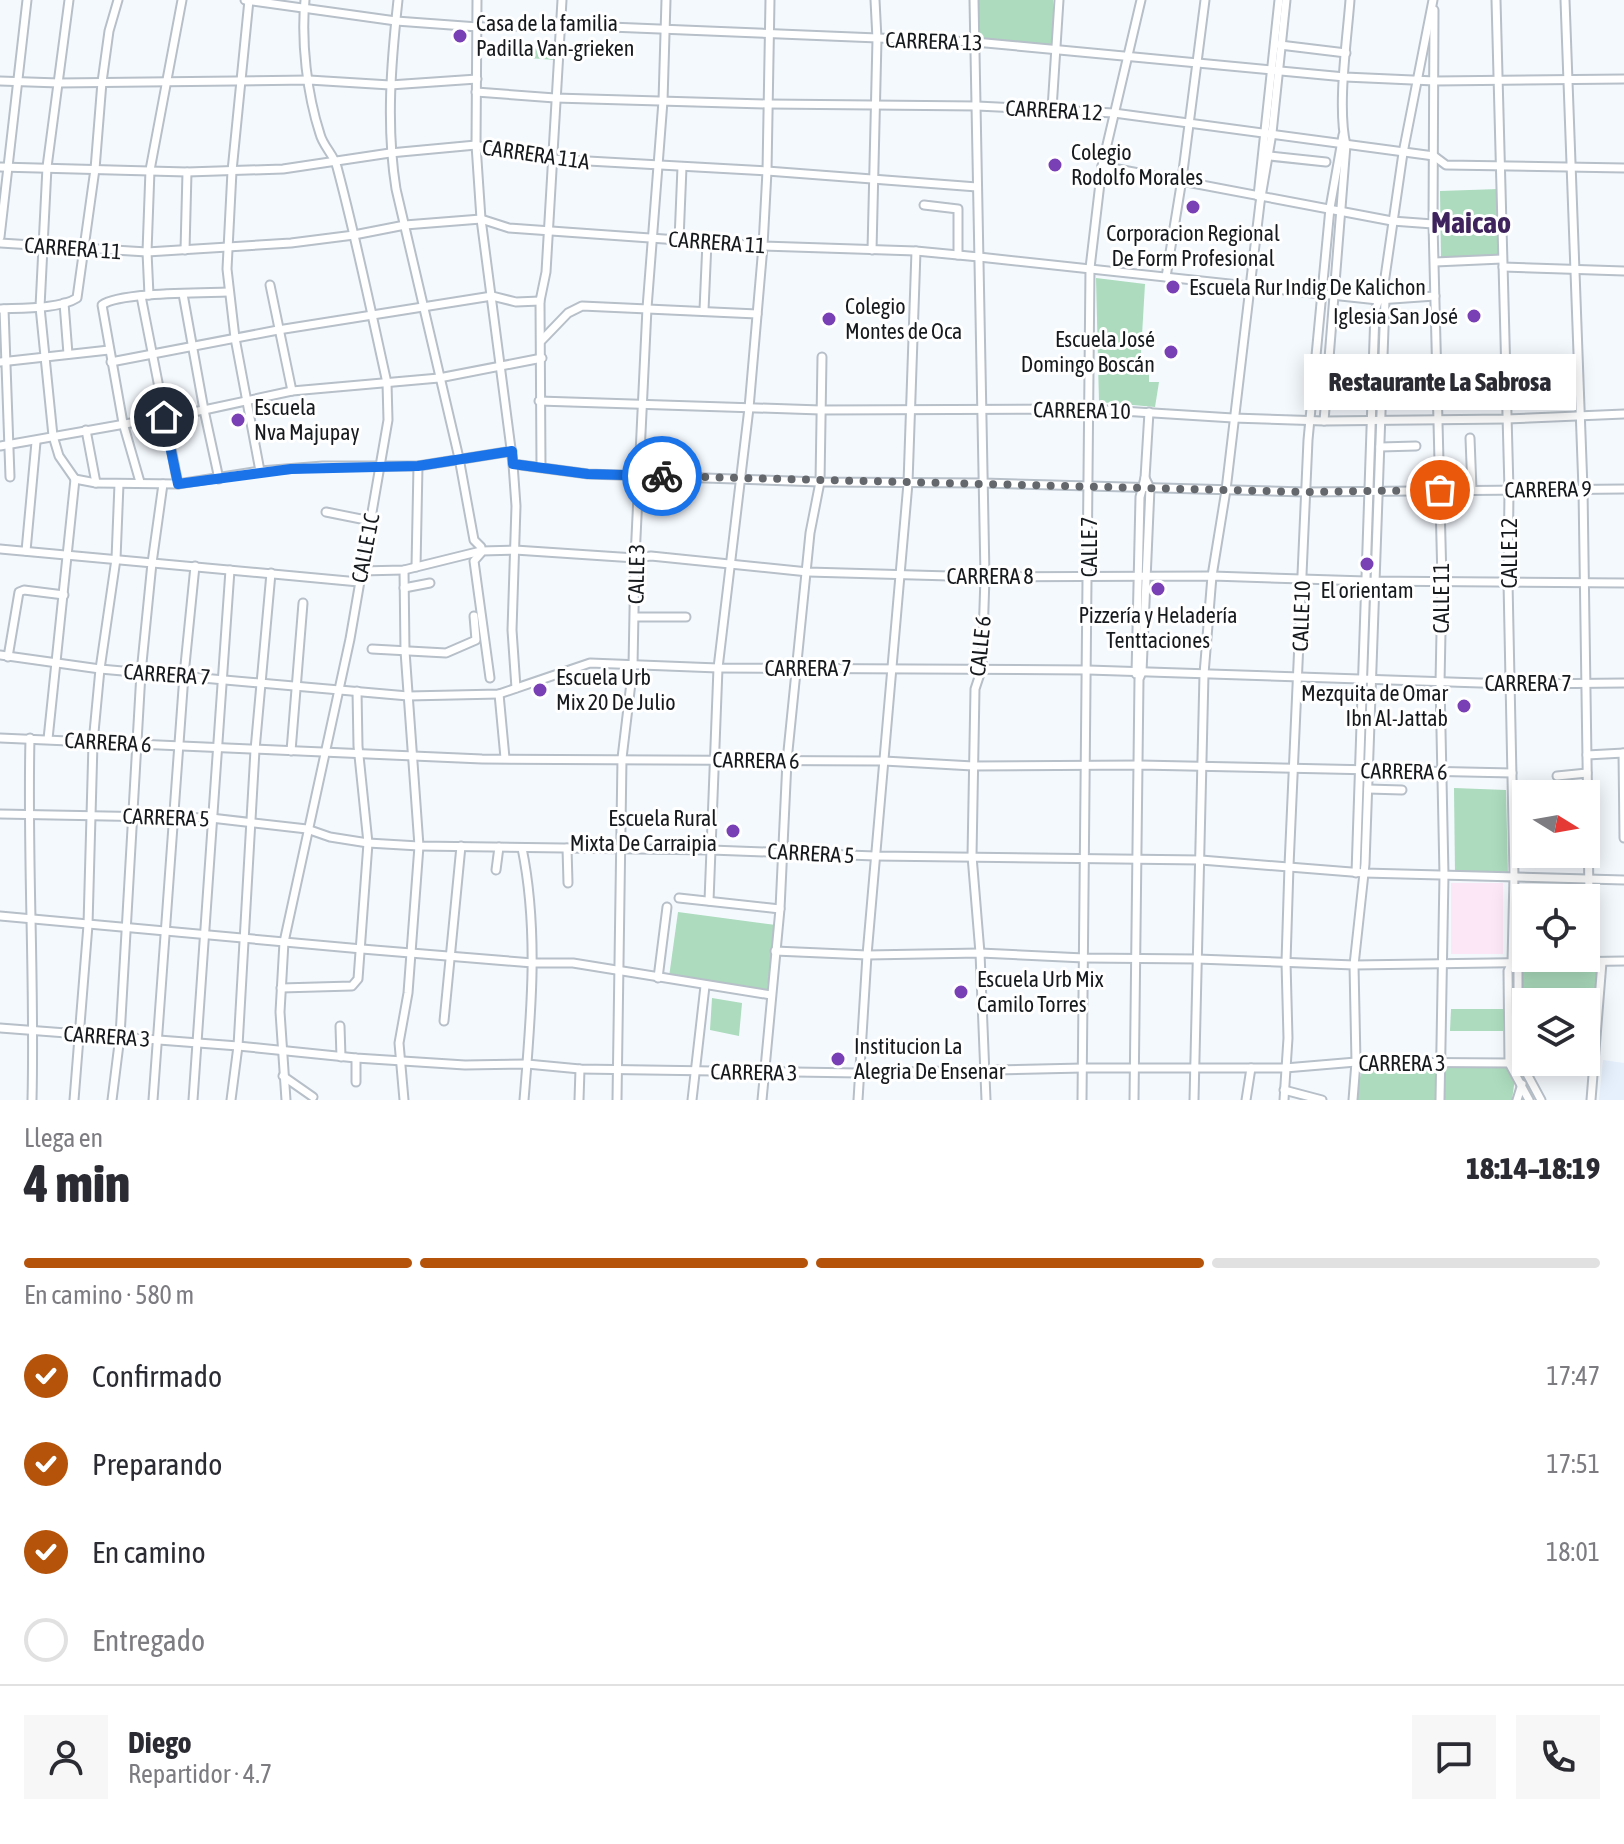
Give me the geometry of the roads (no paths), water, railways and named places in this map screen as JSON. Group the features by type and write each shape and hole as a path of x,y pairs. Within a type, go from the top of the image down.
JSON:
{"street":[{"path":"0,240 4,166 19,82 27,0"},
{"path":"48,739 75,479 59,456 53,436 40,307 47,167 69,0"},
{"path":"10,477 2,362 2,309 40,307 76,300 95,169 109,31 118,0"},
{"path":"178,484 145,296 150,170 182,0"},
{"path":"248,0 232,171 228,292 260,471"},
{"name":"CARRERA 13","path":"248,0 304,4 396,21 478,27 561,25 975,42 1345,77 1435,81 1624,79"},
{"path":"398,0 390,85 390,153 459,458 474,540 480,551 474,561 490,678"},
{"path":"477,0 476,145 481,219 513,464 515,550 512,630 516,688"},
{"path":"541,467 540,301 546,272 562,0"},
{"name":"CALLE 3","path":"617,1100 622,758 633,666 647,308 663,101 666,0"},
{"path":"709,901 718,668 749,408 763,246 770,0"},
{"path":"872,250 877,39 875,0"},
{"name":"CALLE 6","path":"974,0 985,577 982,668 975,689 972,856 980,953 986,1100"},
{"path":"1052,109 1059,0"},
{"name":"CALLE 7","path":"1082,1100 1090,268 1102,166 1141,0"},
{"path":"1166,277 1199,62 1205,0"},
{"path":"1194,1100 1204,674 1212,576 1226,490 1268,133 1279,0"},
{"path":"1274,69 1286,0"},
{"name":"CALLE 10","path":"1284,1100 1288,1038 1286,962 1289,866 1309,420 1330,208 1343,144 1350,0"},
{"path":"1353,1100 1356,1062 1354,965 1365,770 1366,581 1380,447 1376,421 1382,380 1382,297 1403,153 1433,0"},
{"name":"CALLE 11","path":"1433,0 1433,224 1442,581 1440,683 1444,875 1440,1100"},
{"name":"CALLE 12","path":"1496,0 1509,490 1514,884"},
{"path":"1565,0 1583,489 1589,884"},
{"name":"CALLE 1C","path":"286,1100 281,1051 284,942 307,829 327,753 388,420 387,383 354,235 335,161 320,136 309,80 304,4"},
{"path":"1280,45 1346,53"},
{"path":"0,81 309,80 390,85 477,79"},
{"name":"CARRERA 12","path":"476,92 555,98 977,106 1114,113 1434,156 1446,165 1624,168"},
{"path":"1260,194 1269,156 1268,133"},
{"path":"1324,421 1343,144"},
{"name":"CARRERA 11A","path":"4,166 187,172 283,169 390,153 476,145 505,153 552,159 977,187"},
{"path":"1269,156 1326,162"},
{"path":"1102,166 1392,221 1433,224"},
{"path":"679,240 682,167"},
{"path":"185,250 187,172"},
{"path":"924,205 958,209 958,255"},
{"name":"CARRERA 11","path":"0,240 147,252 354,235 405,225 481,219 509,228 763,246 916,251 1334,295 1435,296"},
{"path":"704,310 707,242"},
{"path":"858,1100 875,856 908,483 916,251"},
{"path":"1435,262 1624,271"},
{"path":"270,285 292,391"},
{"path":"140,482 123,423 102,311 103,302 145,296 228,292"},
{"path":"183,294 219,479"},
{"path":"111,362 278,330 492,296 516,302 540,301"},
{"path":"1367,681 1376,581 1375,311 1382,297"},
{"path":"64,303 68,354"},
{"path":"542,340 574,309 582,306 757,314"},
{"path":"2,362 109,350"},
{"path":"762,1100 780,909 787,761 810,533 820,482 822,357"},
{"path":"0,446 36,442 53,436 292,391 439,378 542,358"},
{"path":"1437,360 1467,360"},
{"path":"1382,380 1415,379"},
{"name":"CARRERA 10","path":"539,401 821,410 1090,409 1324,421 1624,414"},
{"path":"1134,1100 1139,675 1149,412"},
{"path":"86,430 96,483"},
{"path":"1470,438 1472,490"},
{"path":"26,551 36,442"},
{"path":"1380,447 1416,446"},
{"path":"75,479 96,483 178,484 260,471 323,466 418,466 512,451"},
{"name":"CARRERA 9","path":"513,464 588,474 820,482 1305,492 1624,489"},
{"path":"416,567 418,466"},
{"path":"74,1100 88,925 93,743 116,559 119,484"},
{"path":"112,1100 120,1036 141,673 163,484"},
{"path":"326,512 371,521"},
{"path":"0,549 359,582"},
{"name":"CARRERA 8","path":"360,571 404,570 467,553 515,550 635,558 651,556 808,572 985,577 1212,576 1624,583"},
{"path":"153,1100 184,675 195,566"},
{"path":"193,1100 230,570"},
{"path":"404,570 405,651 419,846 399,1060 404,1100"},
{"path":"231,1100 238,1046 255,750 271,573"},
{"path":"404,588 430,583"},
{"path":"4,656 19,592 64,595"},
{"path":"291,751 303,603"},
{"path":"372,649 446,653 473,643 477,636 474,616"},
{"path":"635,617 686,617"},
{"name":"CARRERA 7","path":"4,656 56,665 408,696 496,695 580,665 982,668 1440,683 1624,683"},
{"path":"281,988 352,986 358,979 368,843 359,752 357,691"},
{"path":"496,695 505,758"},
{"name":"CARRERA 6","path":"0,738 489,758 884,761 973,766 1140,765 1512,773"},
{"path":"30,738 28,815 34,1031 32,1100"},
{"path":"1587,755 1623,753 1624,838"},
{"path":"1360,873 1368,789 1365,770"},
{"path":"1557,776 1587,773"},
{"path":"1368,789 1402,790"},
{"name":"CARRERA 5","path":"0,814 252,821 368,843 419,846 1201,860 1360,873 1624,880"},
{"path":"444,1021 461,846"},
{"path":"496,870 499,847"},
{"path":"524,848 531,890 533,963 524,1100"},
{"path":"567,848 568,883"},
{"path":"679,898 780,909"},
{"path":"658,978 667,907"},
{"path":"0,916 362,949 533,963 573,963 771,995"},
{"path":"775,951 867,955 980,953 1354,965 1512,962"},
{"path":"1591,1100 1602,962 1624,961"},
{"name":"CALLE 12","path":"1512,962 1508,971 1509,1063 1529,1100"},
{"path":"692,1100 705,986"},
{"path":"340,1026 341,1057"},
{"name":"CARRERA 3","path":"0,1028 341,1057 581,1069 859,1073 1285,1068 1356,1062 1509,1063"},
{"path":"356,1058 356,1082"},
{"path":"1246,1100 1251,1068"},
{"path":"579,1100 581,1069"},
{"path":"283,1076 313,1097"},
{"path":"1517,1100 1525,1076"},
{"path":"1527,1076 1541,1100"},
{"path":"1284,1090 1317,1099"}],"place":[{"name":"Casa de la familia Padilla Van-grieken","path":"460,36"},
{"name":"Colegio Rodolfo Morales","path":"1055,165"},
{"name":"Corporacion Regional De Form Profesional","path":"1193,207"},
{"name":"Escuela Rur Indig De Kalichon","path":"1173,287"},
{"name":"Iglesia San José","path":"1474,316"},
{"name":"Colegio Montes de Oca","path":"829,319"},
{"name":"Escuela José Domingo Boscán","path":"1171,352"},
{"name":"Escuela Nva Majupay","path":"238,420"},
{"name":"Restaurante La Sabrosa","path":"1440,490"},
{"name":"El orientam","path":"1367,564"},
{"name":"Pizzería y Heladería Tenttaciones","path":"1158,589"},
{"name":"Escuela Urb Mix 20 De Julio","path":"540,690"},
{"name":"Mezquita de Omar Ibn Al-Jattab","path":"1464,706"},
{"name":"Escuela Rural Mixta De Carraipia","path":"733,831"},
{"name":"Escuela Urb Mix Camilo Torres","path":"961,992"},
{"name":"Institucion La Alegria De Ensenar","path":"838,1059"}],"district":[{"name":"Maicao","path":"1471,223"}]}
